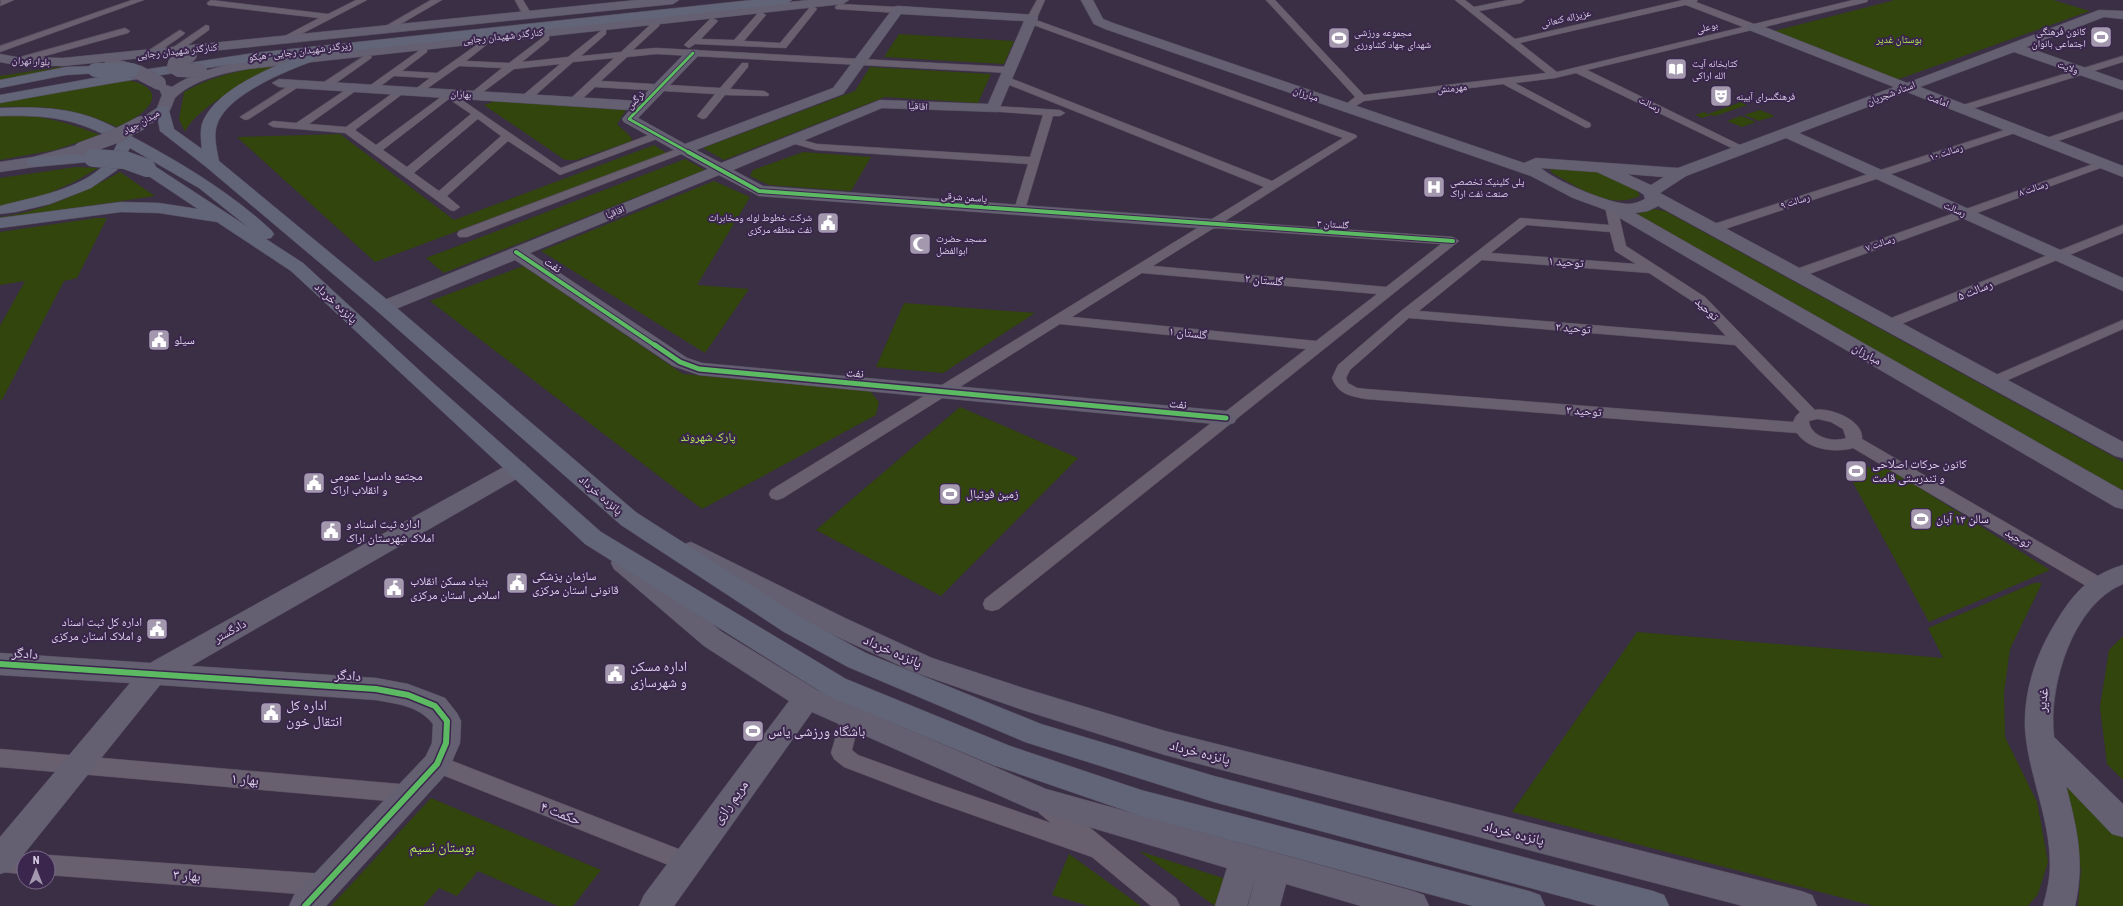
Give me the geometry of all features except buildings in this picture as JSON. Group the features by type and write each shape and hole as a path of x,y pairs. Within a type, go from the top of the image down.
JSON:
{"main road":[{"path":"603,21 718,0"},
{"path":"603,21 786,0"},
{"path":"603,21 633,4"},
{"name":"زیرگذر شهیدان رجایی - هپکو","path":"0,92 117,70 252,50 603,21"},
{"name":"زیرگذر شهیدان رجایی - هپکو","path":"0,100 116,78 246,58 603,21"},
{"path":"211,163 209,130 212,118 216,112 230,100 268,75 311,57"},
{"path":"0,84 66,71 132,70"},
{"name":"پانزده خرداد","path":"163,110 167,131 211,163 384,306 629,519 793,625 857,660 1035,734 1214,790 1653,906"},
{"path":"0,112 54,113 76,117 126,140 192,176 213,190 249,218 297,267"},
{"path":"0,210 52,197 90,181 110,168 126,140"},
{"name":"پانزده خرداد","path":"34,162 87,153 126,160 147,168 297,267 425,386 593,538 768,647 836,687 1003,756 1141,803 1529,906"},
{"path":"0,223 121,207 159,208 224,219"}],"street":[{"path":"0,3 10,0"},
{"path":"0,49 140,0"},
{"path":"284,40 363,0"},
{"path":"384,30 438,0"},
{"path":"519,0 527,15"},
{"name":"کنارگذر شهیدان رجایی","path":"62,62 673,0"},
{"path":"1030,21 1035,0"},
{"path":"1041,0 1030,21 993,110 1093,115"},
{"name":"مبارزان","path":"1087,0 1098,21 1109,26 1541,168 1612,207 2123,501"},
{"name":"مبارزان","path":"1096,0 1105,18 1111,22 1356,102 1498,154 1541,168"},
{"path":"1270,0 1356,102"},
{"path":"1459,0 1555,75"},
{"path":"1472,10 1521,0"},
{"name":"بوعلی","path":"1555,75 1864,0"},
{"path":"2096,0 2123,8"},
{"path":"2096,0 2103,13 2123,15"},
{"path":"1683,1 1753,27"},
{"name":"عزیزاله کنعانی","path":"1513,42 1683,1"},
{"path":"211,3 330,17"},
{"path":"777,494 1347,140 1030,21 841,4"},
{"name":"کنارگذر شهیدان رجایی","path":"170,96 193,80 223,69 311,57 841,4"},
{"path":"405,8 422,9"},
{"path":"457,63 511,66 656,50 689,49 736,44 783,46 813,9"},
{"path":"463,234 838,91 861,62 898,10"},
{"name":"استاد شجریان","path":"1680,173 2103,13"},
{"path":"736,44 761,15"},
{"path":"526,98 571,60 603,21"},
{"path":"689,49 713,21"},
{"path":"574,101 655,25"},
{"name":"امامت","path":"1753,27 2123,172"},
{"path":"174,51 206,28"},
{"path":"16,61 125,31"},
{"path":"151,53 180,34"},
{"path":"475,95 546,38"},
{"path":"418,92 482,44"},
{"path":"221,46 190,55 175,63 174,67 179,70 200,71 223,69"},
{"name":"ولایت","path":"2013,47 2123,86"},
{"path":"689,49 1008,75 1093,115 1273,186"},
{"name":"نرگس","path":"689,49 659,88 629,119 721,169"},
{"path":"370,88 424,50"},
{"path":"325,86 367,57"},
{"name":"بلوار تهران","path":"0,58 16,61 62,62"},
{"path":"1961,109 2083,72 2123,58"},
{"name":"میدان جهاد","path":"0,73 62,62 112,65 132,70 159,82 167,90 170,96 163,110 87,153"},
{"path":"702,116 745,65"},
{"name":"رسالت","path":"1578,70 1742,150"},
{"path":"392,72 440,76"},
{"name":"مهرمنش","path":"1356,102 1555,75"},
{"path":"1506,82 1586,125"},
{"name":"بهاران","path":"279,83 642,106"},
{"path":"245,117 296,84"},
{"path":"592,84 764,94"},
{"path":"298,126 354,88"},
{"path":"348,130 401,90"},
{"path":"376,150 449,94 560,172 658,135"},
{"name":"اقاقیا","path":"384,306 880,104 993,110"},
{"path":"1020,210 1050,112"},
{"path":"407,173 478,114"},
{"path":"2045,142 2123,115"},
{"path":"273,124 348,130 454,207"},
{"name":"رسالت ۱۰","path":"1878,174 2014,130"},
{"name":"رسالت","path":"1786,133 2123,285"},
{"path":"440,196 508,135"},
{"path":"792,140 816,147 1035,161"},
{"path":"0,167 34,162"},
{"name":"رسالت ۸","path":"1964,213 2102,164"},
{"path":"1600,167 1994,381 2119,446"},
{"path":"1541,168 1600,167 1680,173"},
{"name":"یاسمن شرقی","path":"721,169 760,191 1211,224"},
{"path":"1652,195 1680,173"},
{"name":"رسالت ۹","path":"1712,229 1878,174"},
{"path":"1612,207 1640,208 1649,205 1654,201 1652,195"},
{"name":"توحید","path":"1612,207 1620,248 1700,300 1811,414"},
{"name":"رسالت ۷","path":"1796,274 1964,213"},
{"path":"1406,314 1524,221 1616,229"},
{"name":"گلستان ۳","path":"1211,224 1453,241 1389,291"},
{"name":"رسالت ۵","path":"1889,324 2123,230"},
{"name":"نفت","path":"516,252 680,362 699,369 1226,418"},
{"name":"توحید ۱","path":"1478,256 1653,269"},
{"name":"گلستان ۲","path":"1139,269 1389,291"},
{"path":"992,604 1389,291"},
{"name":"توحید ۲","path":"1406,314 1740,342"},
{"name":"توحید ۳","path":"1406,314 1343,368 1338,378 1342,386 1353,392 1366,394 1802,428"},
{"name":"گلستان ۱","path":"1057,320 1319,346"},
{"path":"1994,381 2123,324"},
{"path":"1811,414 1827,416 1844,422 1854,432 1854,441 1844,445 1828,444 1812,438 1802,428 1801,419 1811,414"},
{"name":"توحید","path":"1854,441 2099,585"},
{"name":"دادگستر","path":"0,861 154,674 517,469"},
{"name":"پانزده خرداد","path":"629,519 838,626 909,658 1023,699 1165,743 1801,906"},
{"name":"پانزده خرداد","path":"593,538 713,639 807,698 1042,801 1413,906"},
{"name":"غدیر","path":"2059,906 2064,889 2066,856 2041,742 2040,703 2047,665 2064,629 2076,611 2099,585 2123,574"},
{"name":"دادگر","path":"0,664 376,689 408,695 435,706 447,721 446,743 437,764 411,794 305,906"},
{"name":"مریم رازی","path":"655,906 807,698"},
{"path":"850,717 842,753 850,761 933,792 1099,849"},
{"path":"2041,742 2123,824"},
{"name":"بهار ۱","path":"0,758 411,794"},
{"name":"حکمت ۴","path":"437,764 686,862"},
{"path":"1042,801 1168,906"},
{"path":"1231,906 1246,858"},
{"path":"0,861 16,863"},
{"name":"بهار ۳","path":"56,866 325,885"},
{"path":"1264,906 1275,866"}],"green space":[{"name":"بوستان غدیر","path":"1895,0 2053,0 2090,11 1896,80 1774,31"},
{"path":"899,34 1014,41 1004,64 884,57"},
{"path":"279,64 241,85 213,103 191,123 185,132 179,119 184,92 218,77 254,68"},
{"path":"59,67 87,67 62,69 0,81 0,76"},
{"path":"870,67 991,74 978,103 885,97 724,160 703,148 855,91"},
{"path":"121,79 138,83 149,89 152,93 152,98 150,104 143,112 117,127 87,115 60,109 0,107 0,102"},
{"path":"495,101 626,110 617,124 631,137 632,141 576,160 565,160 484,105"},
{"path":"1741,102 1747,105 1715,116 1711,115 1702,118 1695,115 1704,112 1708,114"},
{"path":"1760,110 1775,116 1759,121 1744,115"},
{"path":"0,115 51,119 100,135 55,150 0,160"},
{"path":"1741,116 1756,122 1742,127 1727,121"},
{"path":"340,134 454,220 654,145 667,153 375,262 237,137"},
{"path":"803,152 871,157 851,191 769,185 750,176 753,170"},
{"path":"685,159 705,170 444,273 426,258"},
{"path":"76,167 98,168 76,181 45,195 0,207 0,178"},
{"path":"1556,167 1597,171 1637,190 1640,196 1628,200 1605,199 1584,191 1552,173 1550,169"},
{"path":"120,172 155,196 0,219 0,217 47,206 77,194"},
{"path":"714,181 750,197 697,285 749,289 705,353 541,251"},
{"path":"1654,209 1665,211 2123,462 2123,495 1639,219 1637,214"},
{"path":"96,218 107,218 77,278 64,281 2,400 0,400 0,326 25,281 0,285 0,232"},
{"name":"پارک شهروند","path":"523,266 683,374 870,391 879,402 876,415 702,509 430,301"},
{"path":"904,303 1035,313 943,373 876,367"},
{"name":"زمین فوتبال","path":"960,407 1078,458 941,596 816,530"},
{"name":"سالن ۱۳ آبان","path":"1844,466 1888,468 2050,570 1929,622"},
{"path":"2034,583 2042,583 2010,649 2004,693 2005,737 2037,802 2048,862 2038,894 2028,906 1874,906 1512,812 1637,632 1943,658 1928,628"},
{"path":"2123,636 2123,780 2107,764 2100,707 2109,650"},
{"path":"2063,775 2123,838 2123,906 2078,906 2081,870"},
{"name":"بوستان نسیم","path":"431,798 601,870 573,906 558,906 478,871 457,896 439,888 423,906 331,906"},
{"path":"1139,851 1226,879 1216,906 1215,906"},
{"path":"1069,854 1141,906 1089,906 1052,895"}],"cycle path":[{"path":"693,53 629,119 759,191 1453,241"},
{"path":"516,252 680,362 699,369 1226,418"},
{"path":"0,664 376,689 408,695 435,706 447,721 446,743 437,764 411,794 305,906"}],"place":[{"name":"کانون فرهنگی اجتماعی بانوان","path":"2101,37"},
{"name":"مجموعه ورزشی شهدای جهاد کشاورزی","path":"1339,38"},
{"name":"کتابخانه آیت الله اراکی","path":"1676,69"},
{"name":"فرهنگسرای آیینه","path":"1721,96"},
{"name":"پلی کلینیک تخصصی صنعت نفت اراک","path":"1434,187"},
{"name":"شرکت خطوط لوله ومخابرات نفت منطقه مرکزی","path":"828,223"},
{"name":"مسجد حضرت ابوالفضل","path":"920,244"},
{"name":"سیلو","path":"159,340"},
{"name":"کانون حرکات اصلاحی و تندرستی قامت","path":"1856,471"},
{"name":"مجتمع دادسرا عمومی و انقلاب اراک","path":"314,483"},
{"name":"زمین فوتبال","path":"950,494"},
{"name":"سالن ۱۳ آبان","path":"1921,519"},
{"name":"اداره ثبت اسناد و املاک شهرستان اراک","path":"331,531"},
{"name":"سازمان پزشکی قانونی استان مرکزی","path":"517,583"},
{"name":"بنیاد مسکن انقلاب اسلامی استان مرکزی","path":"394,588"},
{"name":"اداره کل ثبت اسناد و املاک استان مرکزی","path":"157,629"},
{"name":"اداره مسکن و شهرسازی","path":"615,674"},
{"name":"اداره کل انتقال خون","path":"271,713"},
{"name":"باشگاه ورزشی یاس","path":"753,731"}]}
